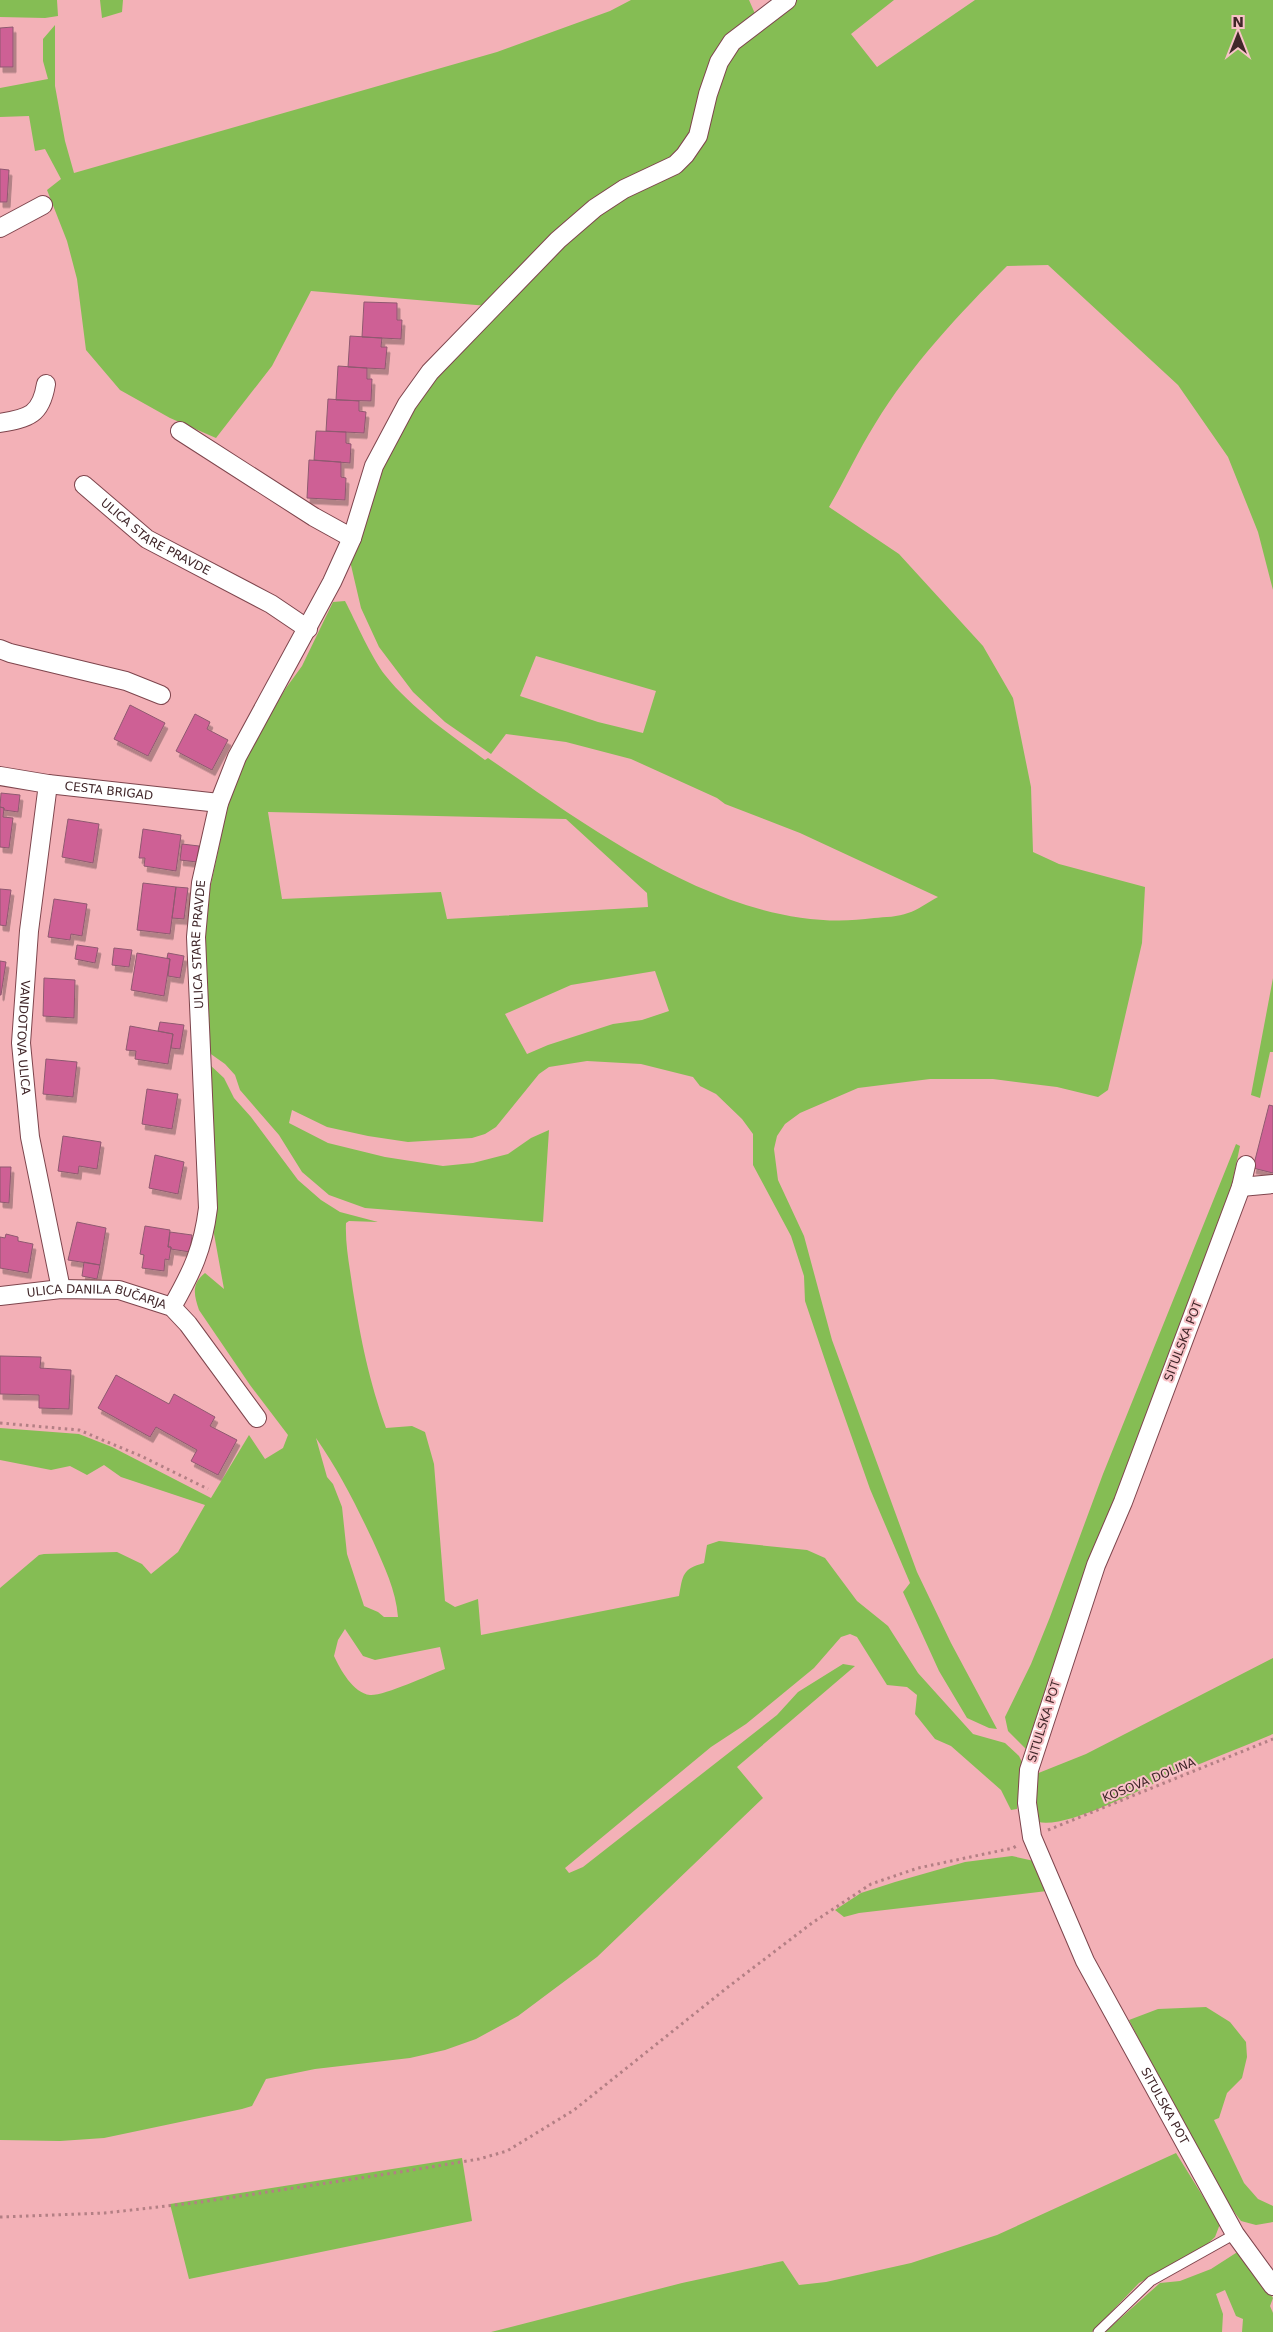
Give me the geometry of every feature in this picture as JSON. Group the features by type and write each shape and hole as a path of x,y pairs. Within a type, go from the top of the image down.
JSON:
{"street":[{"name":"ULICA STARE PRAVDE","path":"172,1307 196,1261 204,1238 208,1208 196,936 202,883 219,803 237,757 332,582 352,538 374,466 407,404 430,372 558,240 595,208 624,189 675,164 685,156 698,136 718,62 732,42 788,0"},
{"path":"0,228 43,205"},
{"path":"0,423 31,416 37,411 44,397 46,384"},
{"path":"180,431 314,517 352,538"},
{"name":"ULICA STARE PRAVDE","path":"84,485 147,539 271,604 308,629"},
{"path":"0,648 10,653 126,681 161,695"},
{"name":"CESTA BRIGAD","path":"0,776 48,784 219,803"},
{"name":"VANDOTOVA ULICA","path":"48,784 29,931 21,1043 30,1137 61,1289"},
{"name":"SITULSKA POT","path":"1246,1165 1241,1187 1123,1502 1096,1565 1038,1736 1029,1770 1027,1803 1032,1837 1085,1961 1235,2234 1273,2286"},
{"path":"1241,1187 1273,1184"},
{"name":"ULICA DANILA BUČARJA","path":"0,1296 61,1289 119,1290 172,1307 188,1324 257,1418"}],"lane":[{"path":"1098,2332 1151,2281 1235,2234"}],"path":[{"path":"0,1423 79,1430 141,1456 208,1489"},
{"name":"KOSOVA DOLINA","path":"0,2217 105,2213 201,2202 479,2159 507,2151 574,2110 759,1963 833,1907 872,1884 918,1868 1013,1848 1032,1837 1273,1739"}],"green space":[{"path":"0,0 57,0 58,16 45,18 0,17"},
{"path":"100,0 123,0 122,12 102,18"},
{"path":"631,0 749,0 756,16 701,106 681,153 609,192 488,306 311,291 272,366 216,438 170,418 120,390 86,350 77,279 67,241 47,190 61,179 45,149 35,151 29,116 0,117 0,88 48,79 43,61 43,39 55,25 55,86 65,141 74,173 497,52 610,11"},
{"path":"795,0 894,0 851,34 877,67 975,0 1273,0 1273,590 1258,532 1228,457 1178,385 1048,265 1007,266 936,341 889,402 829,507 899,554 983,646 1013,698 1031,787 1033,852 1059,864 1145,887 1142,943 1108,1090 1098,1097 1057,1087 993,1079 930,1079 858,1088 800,1113 785,1124 777,1136 774,1149 778,1180 804,1236 832,1340 917,1572 951,1643 997,1729 989,1728 967,1718 939,1671 903,1592 910,1583 870,1489 832,1381 805,1301 804,1276 791,1236 753,1165 753,1134 742,1119 716,1094 700,1086 693,1077 641,1064 587,1061 549,1067 539,1074 496,1127 485,1134 472,1138 408,1142 368,1136 327,1127 292,1110 289,1123 328,1143 385,1157 443,1166 473,1163 508,1154 531,1138 549,1130 543,1222 365,1208 329,1195 302,1172 279,1135 240,1090 235,1075 225,1064 208,1052 201,931 227,809 237,779 257,737 286,688 302,666 333,602 345,601 369,649 385,675 407,699 432,721 485,760 488,758 574,817 670,873 720,896 771,912 822,920 891,917 916,910 938,897 800,833 725,804 717,798 631,759 566,742 506,734 491,754 445,722 413,692 379,647 361,608 350,561 378,478 409,411 430,385 593,215 675,172 711,100 729,54","holes":["536,656 656,691 643,733 598,722 520,696","268,812 566,819 647,893 648,907 447,919 441,892 282,899","655,971 669,1011 642,1020 613,1024 548,1045 527,1054 505,1014 571,985"]},
{"path":"1273,978 1273,1052 1270,1052 1260,1098 1251,1095"},
{"path":"209,1064 224,1078 234,1098 251,1117 298,1180 321,1200 340,1212 378,1222 349,1221 346,1223 347,1249 353,1291 370,1377 386,1428 412,1426 425,1432 434,1464 445,1601 455,1607 478,1599 481,1635 679,1596 681,1583 687,1571 704,1563 707,1545 719,1541 807,1550 825,1558 857,1601 888,1626 918,1673 973,1734 1005,1743 1019,1756 1022,1762 1017,1809 1011,1810 1001,1790 951,1746 935,1739 915,1714 917,1695 907,1687 887,1685 857,1637 850,1634 841,1637 814,1668 746,1724 711,1747 565,1868 569,1873 583,1867 777,1715 798,1692 843,1664 855,1666 737,1767 763,1798 597,1957 518,2016 476,2039 445,2050 410,2058 315,2069 266,2079 252,2106 242,2109 104,2138 60,2141 0,2140 0,1588 39,1555 44,1554 117,1552 142,1564 151,1574 178,1552 205,1505 121,1477 104,1465 87,1475 70,1466 51,1470 0,1460 0,1428 79,1434 112,1447 211,1498 249,1435 265,1459 283,1448 288,1435 250,1385 199,1310 196,1299 197,1281 205,1273 224,1289 214,1234 216,1182","holes":["316,1438 347,1488 373,1541 392,1588 398,1617 384,1617 364,1606 347,1554 342,1507 333,1484 327,1477","345,1629 363,1656 375,1660 440,1647 445,1669 385,1692 370,1695 364,1693 348,1680 334,1656 338,1640"]},
{"path":"1236,1144 1240,1146 1232,1184 1186,1321 1027,1750 1008,1731 1005,1717 1031,1664 1050,1617 1103,1474"},
{"path":"1273,1658 1273,1734 1170,1776 1085,1814 1051,1823 1038,1822 1033,1799 1036,1774 1086,1754"},
{"path":"1012,1856 1034,1861 1047,1891 859,1913 844,1917 835,1910 861,1893 895,1882 965,1862"},
{"path":"1206,2007 1230,2022 1246,2042 1247,2057 1242,2078 1227,2093 1219,2118 1214,2120 1244,2183 1258,2199 1273,2206 1273,2222 1256,2225 1241,2221 1225,2200 1212,2172 1181,2122 1129,2020 1158,2009"},
{"path":"1176,2153 1220,2224 1215,2237 1203,2248 1139,2283 1092,2332 491,2332 682,2283 783,2261 799,2285 826,2282 911,2263 997,2235"},
{"path":"462,2158 472,2221 189,2279 170,2204"},
{"path":"1239,2251 1273,2298 1270,2306 1273,2313 1273,2332 1242,2332 1243,2319 1236,2316 1225,2290 1216,2294 1223,2314 1222,2332 1105,2332 1160,2283 1180,2281 1211,2269"}],"building":[{"path":"13,27 13,67 0,67 0,28"},
{"path":"0,169 9,170 7,202 0,202"},
{"path":"364,302 397,303 397,320 402,320 401,339 362,337"},
{"path":"350,336 382,338 381,347 387,347 385,369 348,367"},
{"path":"338,366 367,368 367,379 372,379 371,401 336,400"},
{"path":"328,399 359,401 359,411 366,412 364,433 326,431"},
{"path":"316,431 346,432 346,443 351,444 350,463 314,460"},
{"path":"309,460 341,462 341,477 346,478 345,500 307,498"},
{"path":"130,705 165,723 148,756 114,739"},
{"path":"195,714 210,722 207,729 228,740 212,770 176,751"},
{"path":"1,793 20,795 18,812 4,810 4,808 0,807"},
{"path":"0,807 4,808 3,817 13,818 9,848 0,847"},
{"path":"68,819 99,824 93,863 62,857"},
{"path":"143,829 181,835 176,871 144,866 145,858 139,858"},
{"path":"182,844 199,846 197,862 180,860"},
{"path":"143,883 176,887 170,934 137,930"},
{"path":"176,887 188,888 184,919 172,918"},
{"path":"0,889 11,890 6,926 0,925"},
{"path":"54,899 87,904 82,936 71,934 70,940 48,937"},
{"path":"77,945 98,948 95,963 75,959"},
{"path":"114,948 132,950 129,967 112,965"},
{"path":"137,953 170,959 164,996 131,990"},
{"path":"168,953 184,956 180,978 168,976 170,959 167,958"},
{"path":"0,961 6,962 1,995 0,995"},
{"path":"44,978 75,980 74,1018 43,1016"},
{"path":"160,1022 184,1025 180,1049 171,1048 173,1034 158,1031"},
{"path":"130,1026 173,1034 168,1064 135,1059 136,1051 126,1050"},
{"path":"46,1059 77,1062 73,1097 43,1094"},
{"path":"147,1089 178,1094 172,1129 142,1124"},
{"path":"1269,1105 1273,1106 1273,1173 1253,1168"},
{"path":"63,1136 101,1142 97,1169 79,1166 78,1174 58,1171"},
{"path":"155,1155 184,1162 178,1194 149,1188"},
{"path":"0,1167 11,1167 9,1203 0,1202"},
{"path":"77,1222 106,1228 100,1265 68,1260"},
{"path":"145,1226 170,1230 168,1247 171,1247 169,1260 165,1259 164,1271 142,1268 144,1255 140,1254"},
{"path":"170,1232 192,1235 190,1252 168,1247"},
{"path":"6,1234 18,1237 18,1241 33,1244 28,1273 0,1268 0,1237 5,1238"},
{"path":"84,1262 100,1265 97,1279 82,1276"},
{"path":"0,1356 41,1357 40,1368 71,1370 69,1409 39,1408 39,1395 0,1394"},
{"path":"116,1375 169,1404 174,1394 215,1417 210,1426 237,1440 218,1475 191,1461 197,1450 156,1427 150,1437 98,1408"}]}
